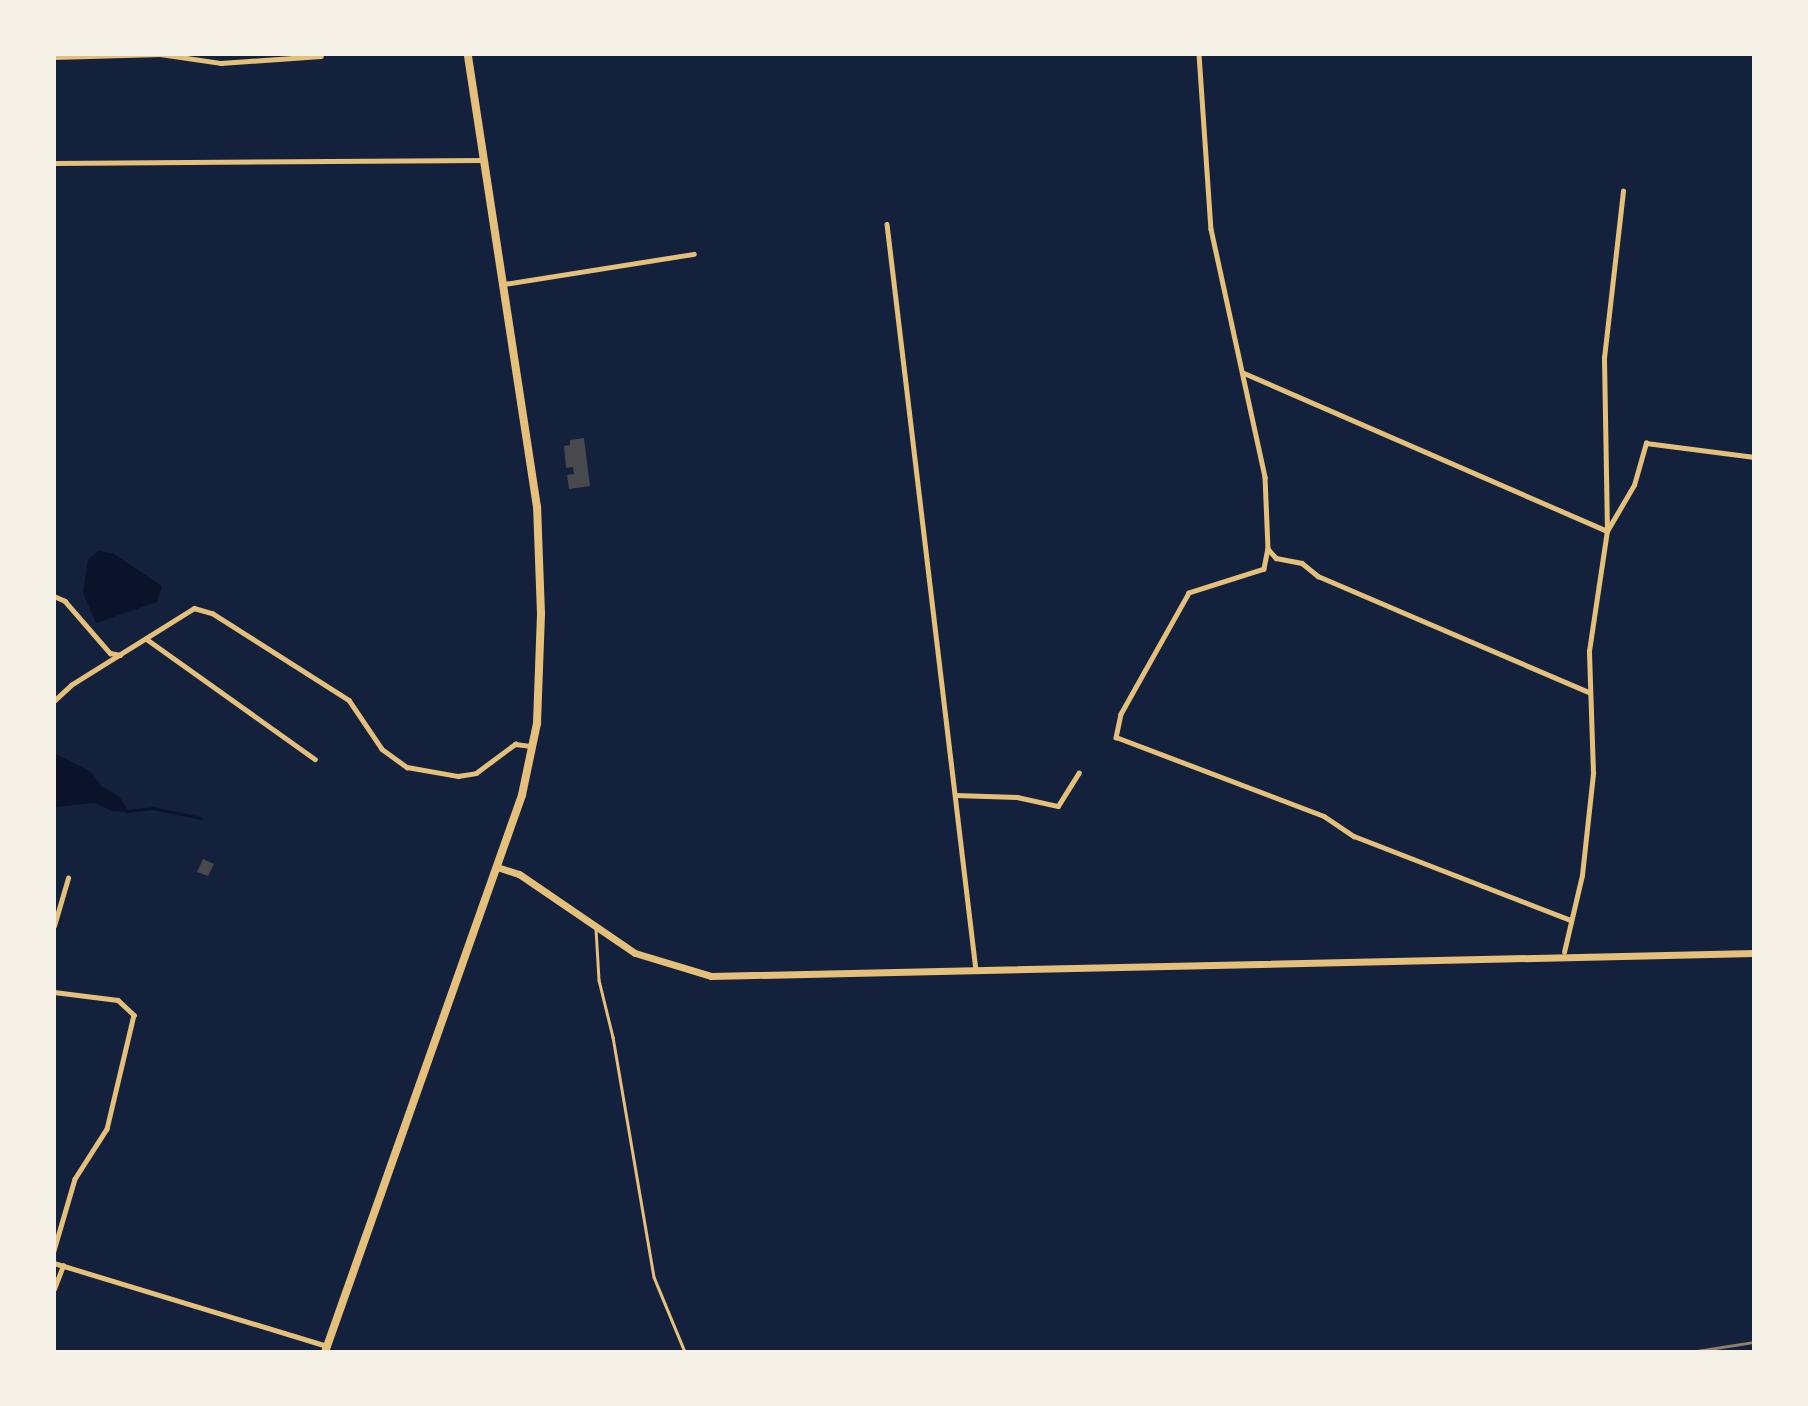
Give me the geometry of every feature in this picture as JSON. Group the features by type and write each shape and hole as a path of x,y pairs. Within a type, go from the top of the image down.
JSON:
{"main road":[{"path":"326,1349 497,867 533,747 541,614 537,507 468,54"},
{"path":"497,867 519,874 596,929 657,963 711,976 976,974 1107,966 1754,953"}],"street":[{"path":"54,57 160,54 221,63 321,56"},
{"path":"1199,54 1211,229 1265,477 1268,548 1264,569 1245,579 1189,593 1121,714 1116,737 1324,816 1354,836 1572,920"},
{"path":"54,163 484,160"},
{"path":"1564,952 1582,875 1593,773 1589,651 1607,531 1604,358 1623,191"},
{"path":"887,224 976,974"},
{"path":"503,284 694,254"},
{"path":"1243,372 1607,531"},
{"path":"1607,531 1634,485 1646,443 1754,457"},
{"path":"1268,548 1276,558 1302,563 1318,576 1589,692"},
{"path":"54,596 65,601 110,653 121,655"},
{"path":"54,701 121,655 148,640 185,610 212,613 349,699 382,749 407,766 458,776 488,767 515,744 533,747"},
{"path":"148,640 314,759"},
{"path":"955,795 1017,797 1058,806 1079,773"},
{"path":"54,926 68,878"},
{"path":"54,992 118,1000 134,1015 107,1129 75,1179 54,1251"},
{"path":"54,1263 326,1349"},
{"path":"54,1289 63,1266"}],"lane":[{"path":"596,929 599,980 613,1037 654,1277 685,1352"}],"water":[{"path":"99,551 114,554 162,586 157,602 96,623 83,593 88,559"},
{"path":"54,753 91,772 101,786 119,796 129,812 112,811 95,803 54,807"}],"building":[{"path":"584,438 590,486 569,489 567,475 574,474 573,467 566,468 564,446 570,445 570,440"},
{"path":"203,859 214,864 208,876 197,872"}],"waterway":[{"path":"126,811 153,808 201,818"}],"railway":[{"path":"1690,1352 1754,1342"}]}
